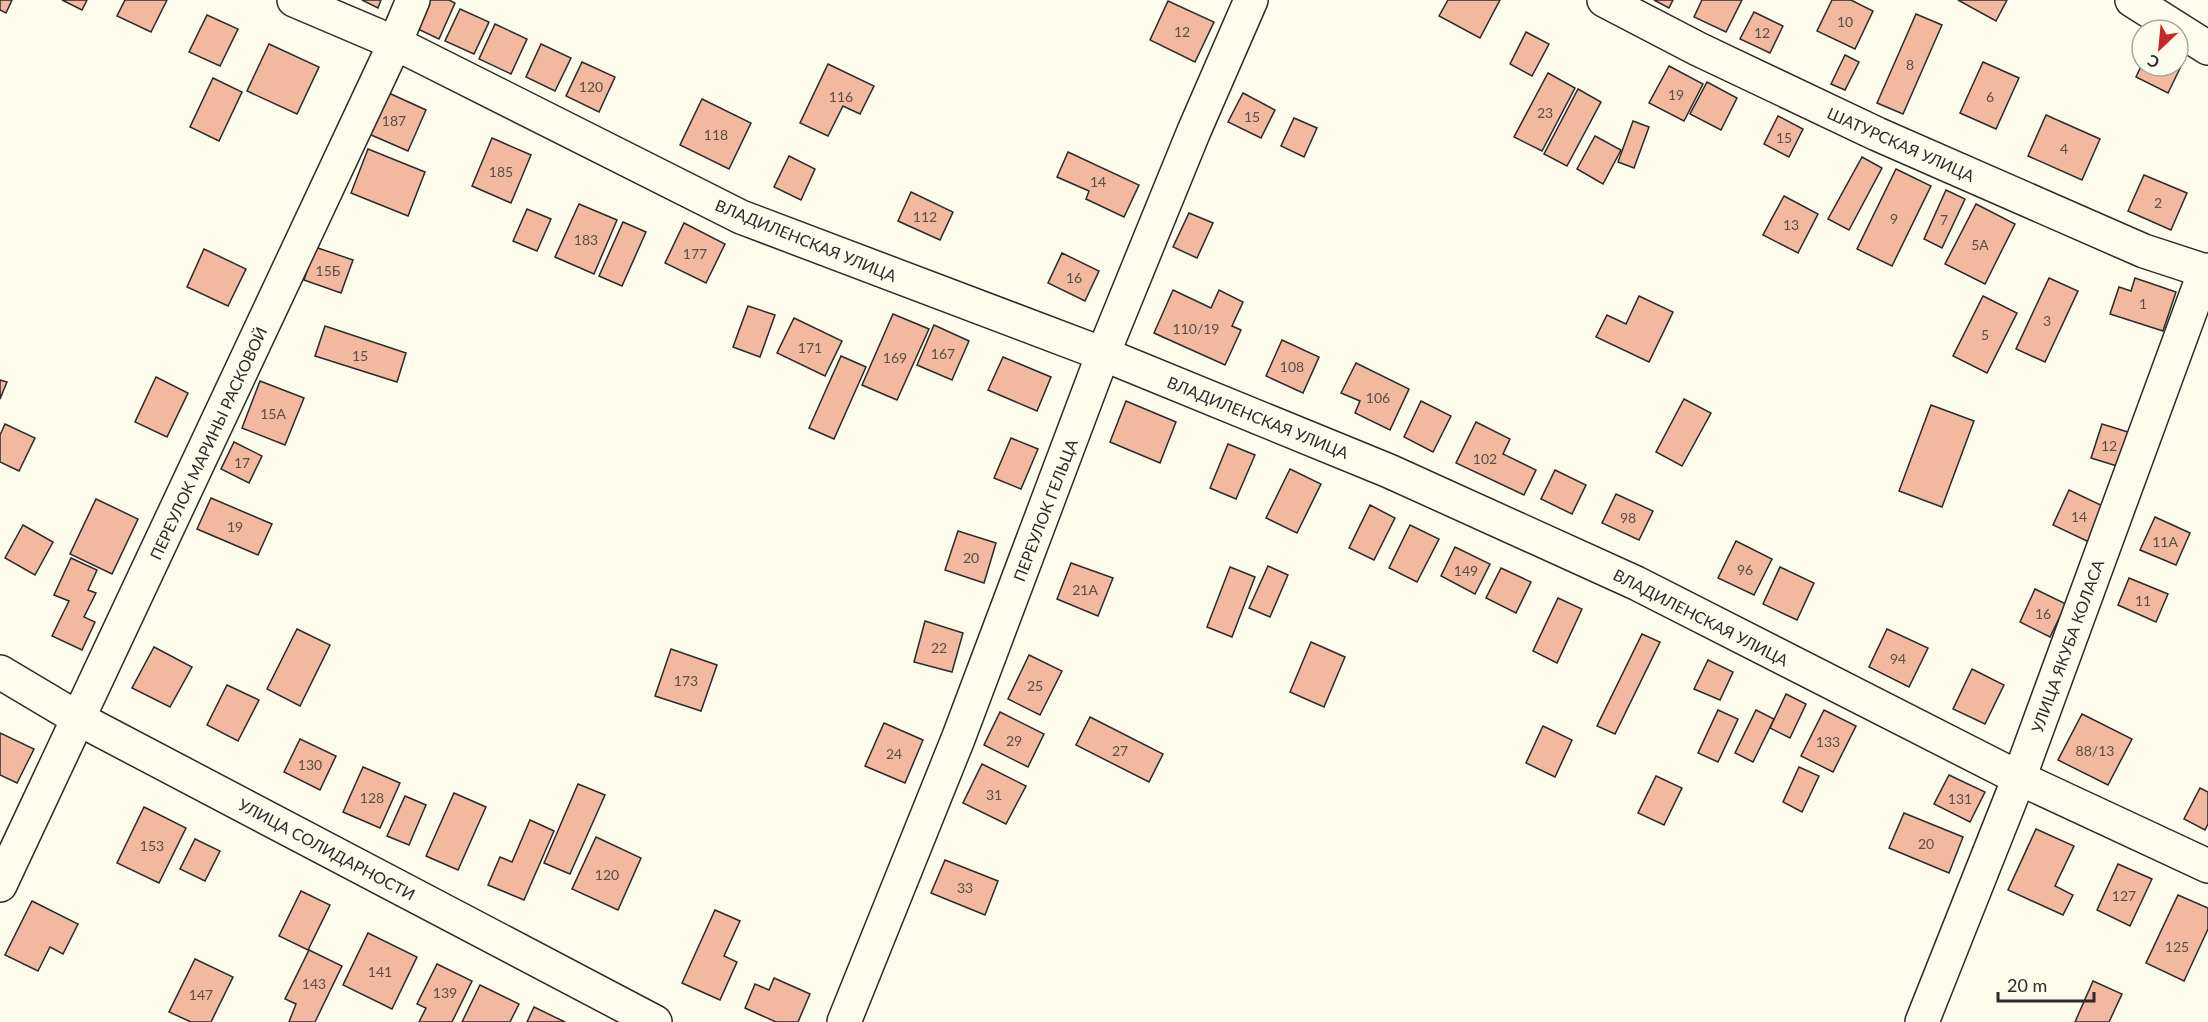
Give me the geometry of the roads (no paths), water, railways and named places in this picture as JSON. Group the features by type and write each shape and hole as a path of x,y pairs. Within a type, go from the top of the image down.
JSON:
{"street":[{"name":"ВЛАДИЛЕНСКАЯ УЛИЦА","path":"294,0 395,43 741,217 1103,354 1389,471 1636,583 2019,778 2208,866"},
{"name":"ПЕРЕУЛОК МАРИНЫ РАСКОВОЙ","path":"0,885 395,43 413,0"},
{"name":"ПЕРЕУЛОК ГЕЛЬЦА","path":"844,1022 958,739 1103,354 1194,131 1251,0"},
{"name":"ШАТУРСКАЯ УЛИЦА","path":"1604,0 1698,49 1877,134 2144,251 2207,271"},
{"path":"2132,0 2208,48"},
{"name":"УЛИЦА ЯКУБА КОЛАСА","path":"1922,1022 2019,778 2207,271"},
{"name":"УЛИЦА СОЛИДАРНОСТИ","path":"0,672 79,719 656,1022"}]}
